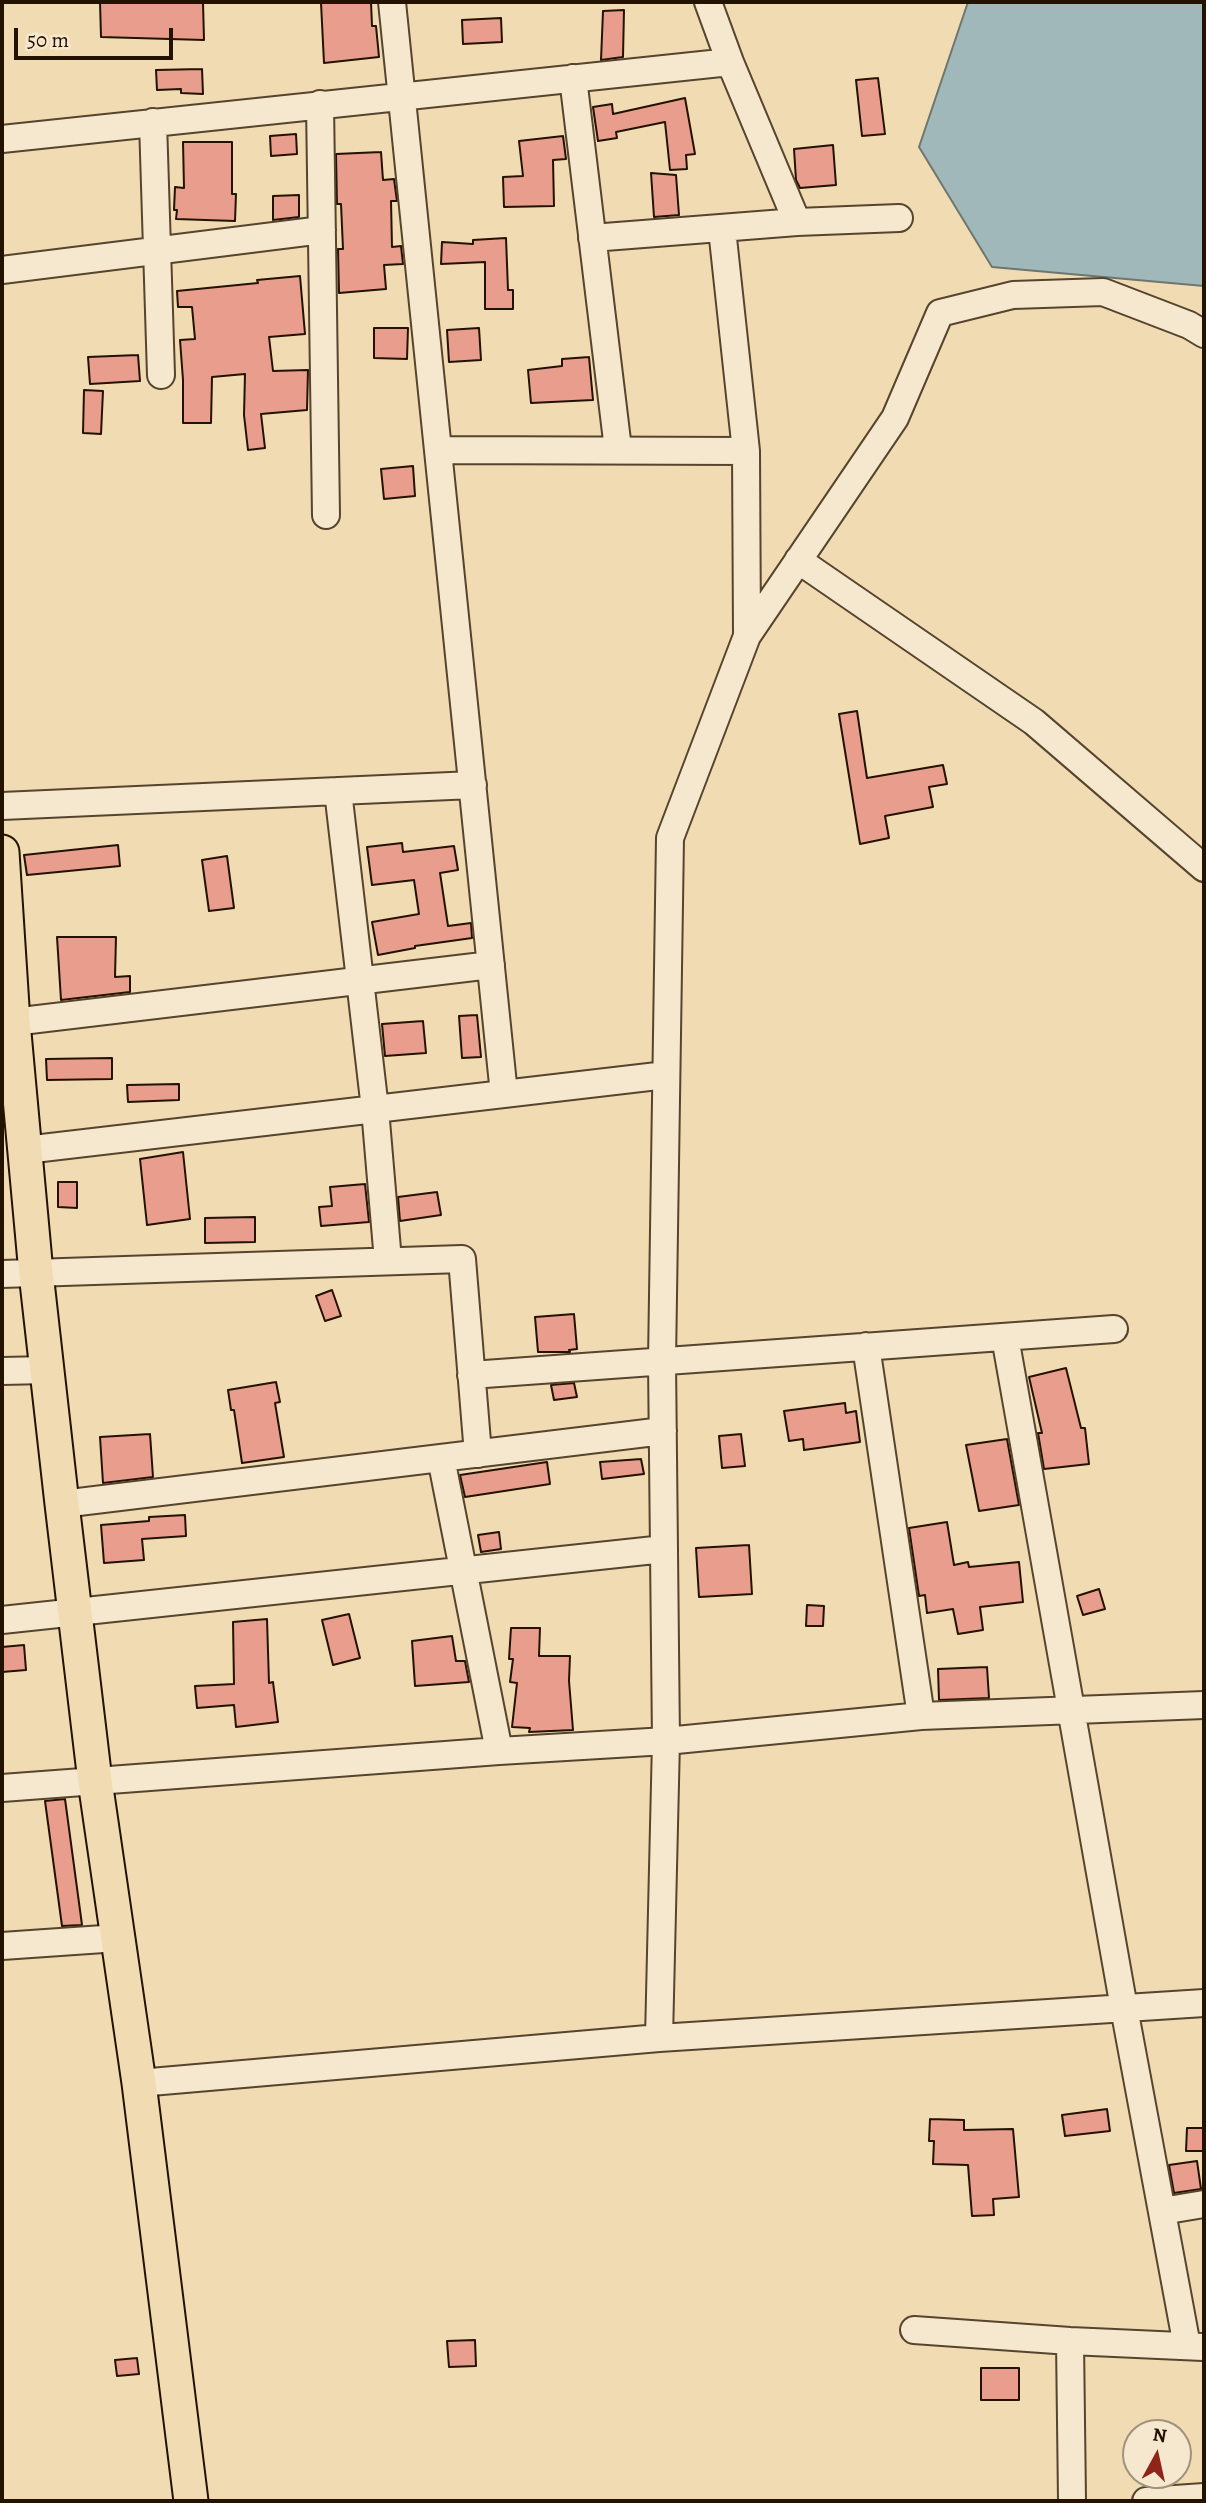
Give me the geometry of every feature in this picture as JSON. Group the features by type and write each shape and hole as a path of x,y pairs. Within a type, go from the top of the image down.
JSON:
{"main road":[{"path":"2,852 13,1022 36,1273 62,1504 95,1781 139,2083 191,2501"}],"street":[{"path":"392,2 505,1094"},
{"path":"708,2 730,62 797,222"},
{"path":"2,139 730,62"},
{"path":"573,78 618,449"},
{"path":"320,104 326,515"},
{"path":"153,122 161,375"},
{"path":"592,238 797,222 899,218"},
{"path":"722,229 746,451 747,636"},
{"path":"2,270 322,230"},
{"path":"659,2038 666,1741 662,1361 670,838 747,636 895,418 940,313 1013,295 1103,292 1189,325 1204,334"},
{"path":"438,450 746,451"},
{"path":"798,560 1034,722 1204,868"},
{"path":"2,806 473,785"},
{"path":"338,791 375,1109 388,1261"},
{"path":"13,1022 491,965"},
{"path":"25,1150 666,1075"},
{"path":"2,1274 462,1259 478,1454"},
{"path":"471,1375 1114,1329"},
{"path":"914,2330 1196,2347 1162,2211 1005,1337"},
{"path":"866,1346 921,1716"},
{"path":"2,1371 47,1370"},
{"path":"62,1504 663,1432"},
{"path":"441,1458 499,1751"},
{"path":"2,1620 664,1549"},
{"path":"2,1788 666,1741 921,1716 1204,1705"},
{"path":"2,1946 118,1938"},
{"path":"139,2083 659,2038 1204,2003"},
{"path":"1162,2211 1204,2204"},
{"path":"1070,2341 1072,2501"},
{"path":"1146,2501 1204,2497"}],"water":[{"path":"968,2 1204,2 1204,286 992,267 919,147"}],"building":[{"path":"100,2 203,2 204,40 101,37"},
{"path":"371,2 372,26 376,26 379,57 324,63 321,3"},
{"path":"624,10 623,57 601,60 603,11"},
{"path":"501,18 502,42 463,44 462,20"},
{"path":"202,69 203,94 181,93 181,89 157,90 156,70"},
{"path":"878,78 885,134 862,136 856,80"},
{"path":"685,98 695,154 686,155 687,169 670,170 665,122 616,132 617,138 598,141 593,107 612,104 613,114"},
{"path":"296,134 297,154 271,156 270,136"},
{"path":"563,136 566,159 553,160 554,206 504,207 503,177 523,176 519,141"},
{"path":"183,142 232,142 235,221 176,219 175,187 184,188"},
{"path":"833,145 836,185 800,188 796,180 794,149"},
{"path":"381,152 383,180 394,179 397,201 391,201 392,247 401,246 403,264 384,265 386,289 339,293 338,249 343,249 341,204 337,204 336,154"},
{"path":"651,173 676,175 679,215 654,217"},
{"path":"299,195 299,217 273,220 273,196"},
{"path":"506,238 508,290 513,290 513,309 485,309 485,262 441,264 442,242 473,244 473,240"},
{"path":"300,276 305,334 269,337 273,371 308,370 307,410 261,414 265,448 248,450 244,415 245,374 212,377 211,423 183,423 180,340 195,339 192,307 178,307 177,291"},
{"path":"374,328 408,328 407,359 374,358"},
{"path":"479,328 481,360 449,362 447,330"},
{"path":"138,355 140,381 90,384 88,357"},
{"path":"589,357 593,400 531,403 528,370 562,366 562,359"},
{"path":"84,390 103,391 101,434 83,433"},
{"path":"413,466 415,496 384,499 381,469"},
{"path":"857,711 867,778 943,765 947,784 929,787 933,807 885,816 889,838 860,844 839,714"},
{"path":"402,843 403,852 454,846 458,870 440,873 448,926 471,923 472,938 415,946 378,955 372,922 419,914 414,880 372,885 367,847"},
{"path":"118,845 120,866 27,875 24,855"},
{"path":"227,856 234,908 209,911 202,860"},
{"path":"57,937 116,937 115,977 130,976 130,992 61,1000"},
{"path":"477,1015 481,1057 462,1058 459,1016"},
{"path":"423,1021 426,1053 385,1056 382,1024"},
{"path":"112,1058 112,1079 47,1080 46,1059"},
{"path":"179,1084 179,1100 128,1102 127,1085"},
{"path":"183,1152 190,1219 147,1225 140,1159"},
{"path":"58,1182 77,1182 77,1208 58,1207"},
{"path":"365,1184 369,1222 321,1226 319,1207 332,1206 330,1187"},
{"path":"437,1192 441,1215 400,1221 398,1197"},
{"path":"255,1217 255,1242 205,1243 205,1218"},
{"path":"332,1290 341,1316 325,1321 316,1296"},
{"path":"574,1314 577,1349 569,1350 570,1352 538,1352 535,1317"},
{"path":"1066,1368 1081,1428 1085,1428 1089,1464 1044,1469 1038,1433 1042,1433 1029,1377"},
{"path":"276,1382 280,1402 275,1403 284,1457 242,1463 234,1410 231,1410 228,1390"},
{"path":"574,1383 577,1397 554,1400 551,1385"},
{"path":"845,1403 846,1413 856,1411 860,1442 804,1450 803,1439 789,1441 784,1411"},
{"path":"150,1434 153,1477 103,1483 100,1437"},
{"path":"741,1434 745,1466 722,1468 719,1436"},
{"path":"1007,1439 1019,1505 979,1511 966,1445"},
{"path":"641,1459 644,1474 602,1479 600,1462"},
{"path":"547,1462 550,1484 465,1497 460,1475"},
{"path":"185,1515 186,1536 142,1539 144,1560 104,1563 101,1525 149,1521 149,1517"},
{"path":"947,1522 954,1565 968,1562 969,1567 1019,1562 1023,1602 980,1607 983,1630 958,1634 953,1609 927,1613 925,1595 919,1596 909,1528"},
{"path":"499,1532 501,1549 481,1552 478,1535"},
{"path":"749,1545 752,1594 699,1597 696,1548"},
{"path":"1099,1589 1105,1609 1083,1615 1077,1596"},
{"path":"807,1605 824,1606 823,1626 806,1626"},
{"path":"349,1614 360,1658 333,1665 322,1620"},
{"path":"267,1619 269,1683 273,1682 278,1722 236,1727 234,1705 197,1708 195,1686 234,1684 233,1622"},
{"path":"511,1628 540,1628 539,1656 570,1656 573,1730 529,1732 530,1728 512,1727 517,1683 510,1682 513,1659 509,1659"},
{"path":"452,1636 456,1661 465,1661 469,1682 415,1686 412,1641"},
{"path":"24,1645 26,1670 2,1672 2,1647"},
{"path":"987,1667 989,1698 939,1700 938,1669"},
{"path":"65,1799 82,1925 62,1926 45,1801"},
{"path":"1107,2109 1110,2131 1065,2136 1062,2115"},
{"path":"930,2119 964,2120 964,2130 1013,2129 1019,2197 993,2199 994,2215 972,2216 968,2165 933,2164 934,2141 929,2141"},
{"path":"1187,2128 1204,2128 1204,2151 1186,2151"},
{"path":"1197,2161 1201,2189 1174,2193 1169,2165"},
{"path":"475,2340 476,2366 449,2367 447,2341"},
{"path":"137,2358 139,2374 117,2376 115,2360"},
{"path":"981,2368 1019,2368 1019,2400 981,2400"}]}
